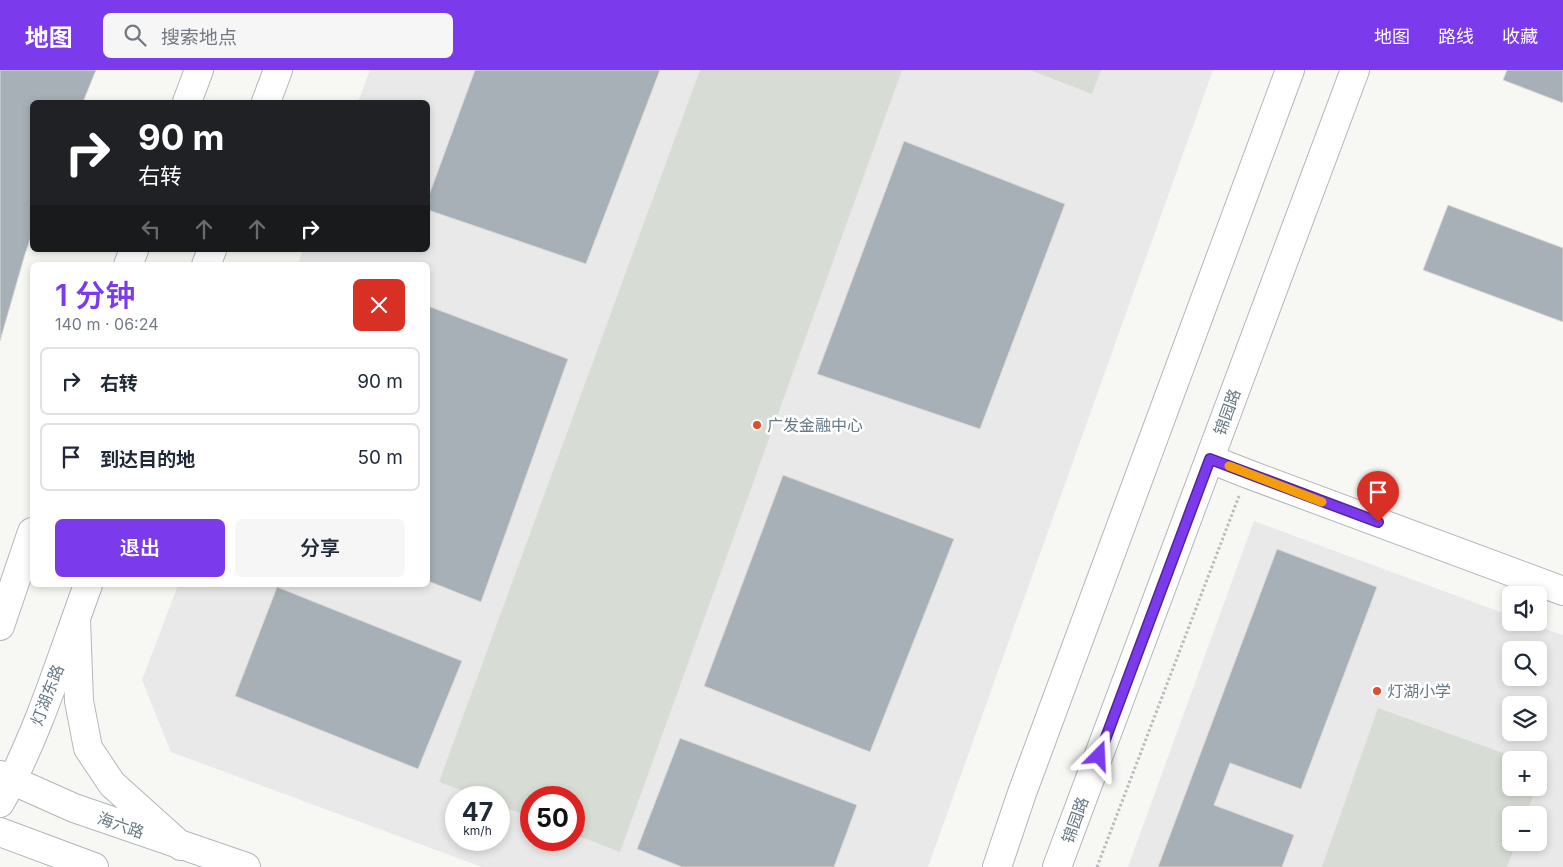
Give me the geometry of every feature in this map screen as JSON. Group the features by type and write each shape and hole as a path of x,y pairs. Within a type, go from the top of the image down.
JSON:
{"main road":[{"path":"189,100 199,70"},
{"path":"267,100 278,70"},
{"path":"997,867 1025,784 1290,70"},
{"name":"锦园路","path":"1058,867 1355,70"},
{"path":"1210,459 1563,591"},
{"path":"0,626 5,604 30,537"},
{"name":"灯湖东路","path":"4,786 36,727 87,587"},
{"path":"76,619 80,701 88,748 112,784 182,846"},
{"name":"海六路","path":"4,786 246,867"},
{"path":"0,832 94,867"}],"path":[{"path":"1097,867 1248,474"}],"shaded area":[{"name":"广发金融中心","path":"370,70 1213,70 928,867 482,867 171,752 142,680 177,587 430,587 430,262 298,262 302,252 430,252 430,100 359,100"},
{"path":"700,70 902,70 620,852 585,838 585,786 520,786 520,813 510,809 510,786 450,786 439,782"},
{"path":"1030,70 1101,70 1092,94"},
{"name":"灯湖小学","path":"1254,521 1502,613 1502,631 1547,630 1563,635 1563,867 1128,867"},
{"path":"1378,708 1502,753 1502,796 1533,796 1529,806 1502,806 1502,851 1513,851 1507,867 1322,867"}],"building":[{"path":"0,70 96,70 84,100 30,100 30,240 0,341"},
{"path":"475,70 660,70 586,264 430,211 430,193"},
{"path":"1507,70 1563,70 1563,103 1503,80"},
{"path":"904,141 1065,204 980,429 817,374"},
{"path":"1448,205 1563,248 1563,322 1423,270"},
{"path":"430,307 568,359 481,602 430,582"},
{"path":"783,475 954,539 870,752 704,686"},
{"path":"1277,549 1377,587 1301,789 1230,763 1214,805 1294,835 1282,867 1158,867"},
{"path":"277,587 462,661 418,769 235,696"},
{"path":"680,738 857,805 834,867 682,867 637,849"}],"slow traffic":[{"path":"1229,466 1322,502"}],"place":[{"name":"广发金融中心","path":"757,425"},
{"name":"灯湖小学","path":"1377,691"}],"route":[{"path":"1099,756 1210,459 1378,522"}]}
